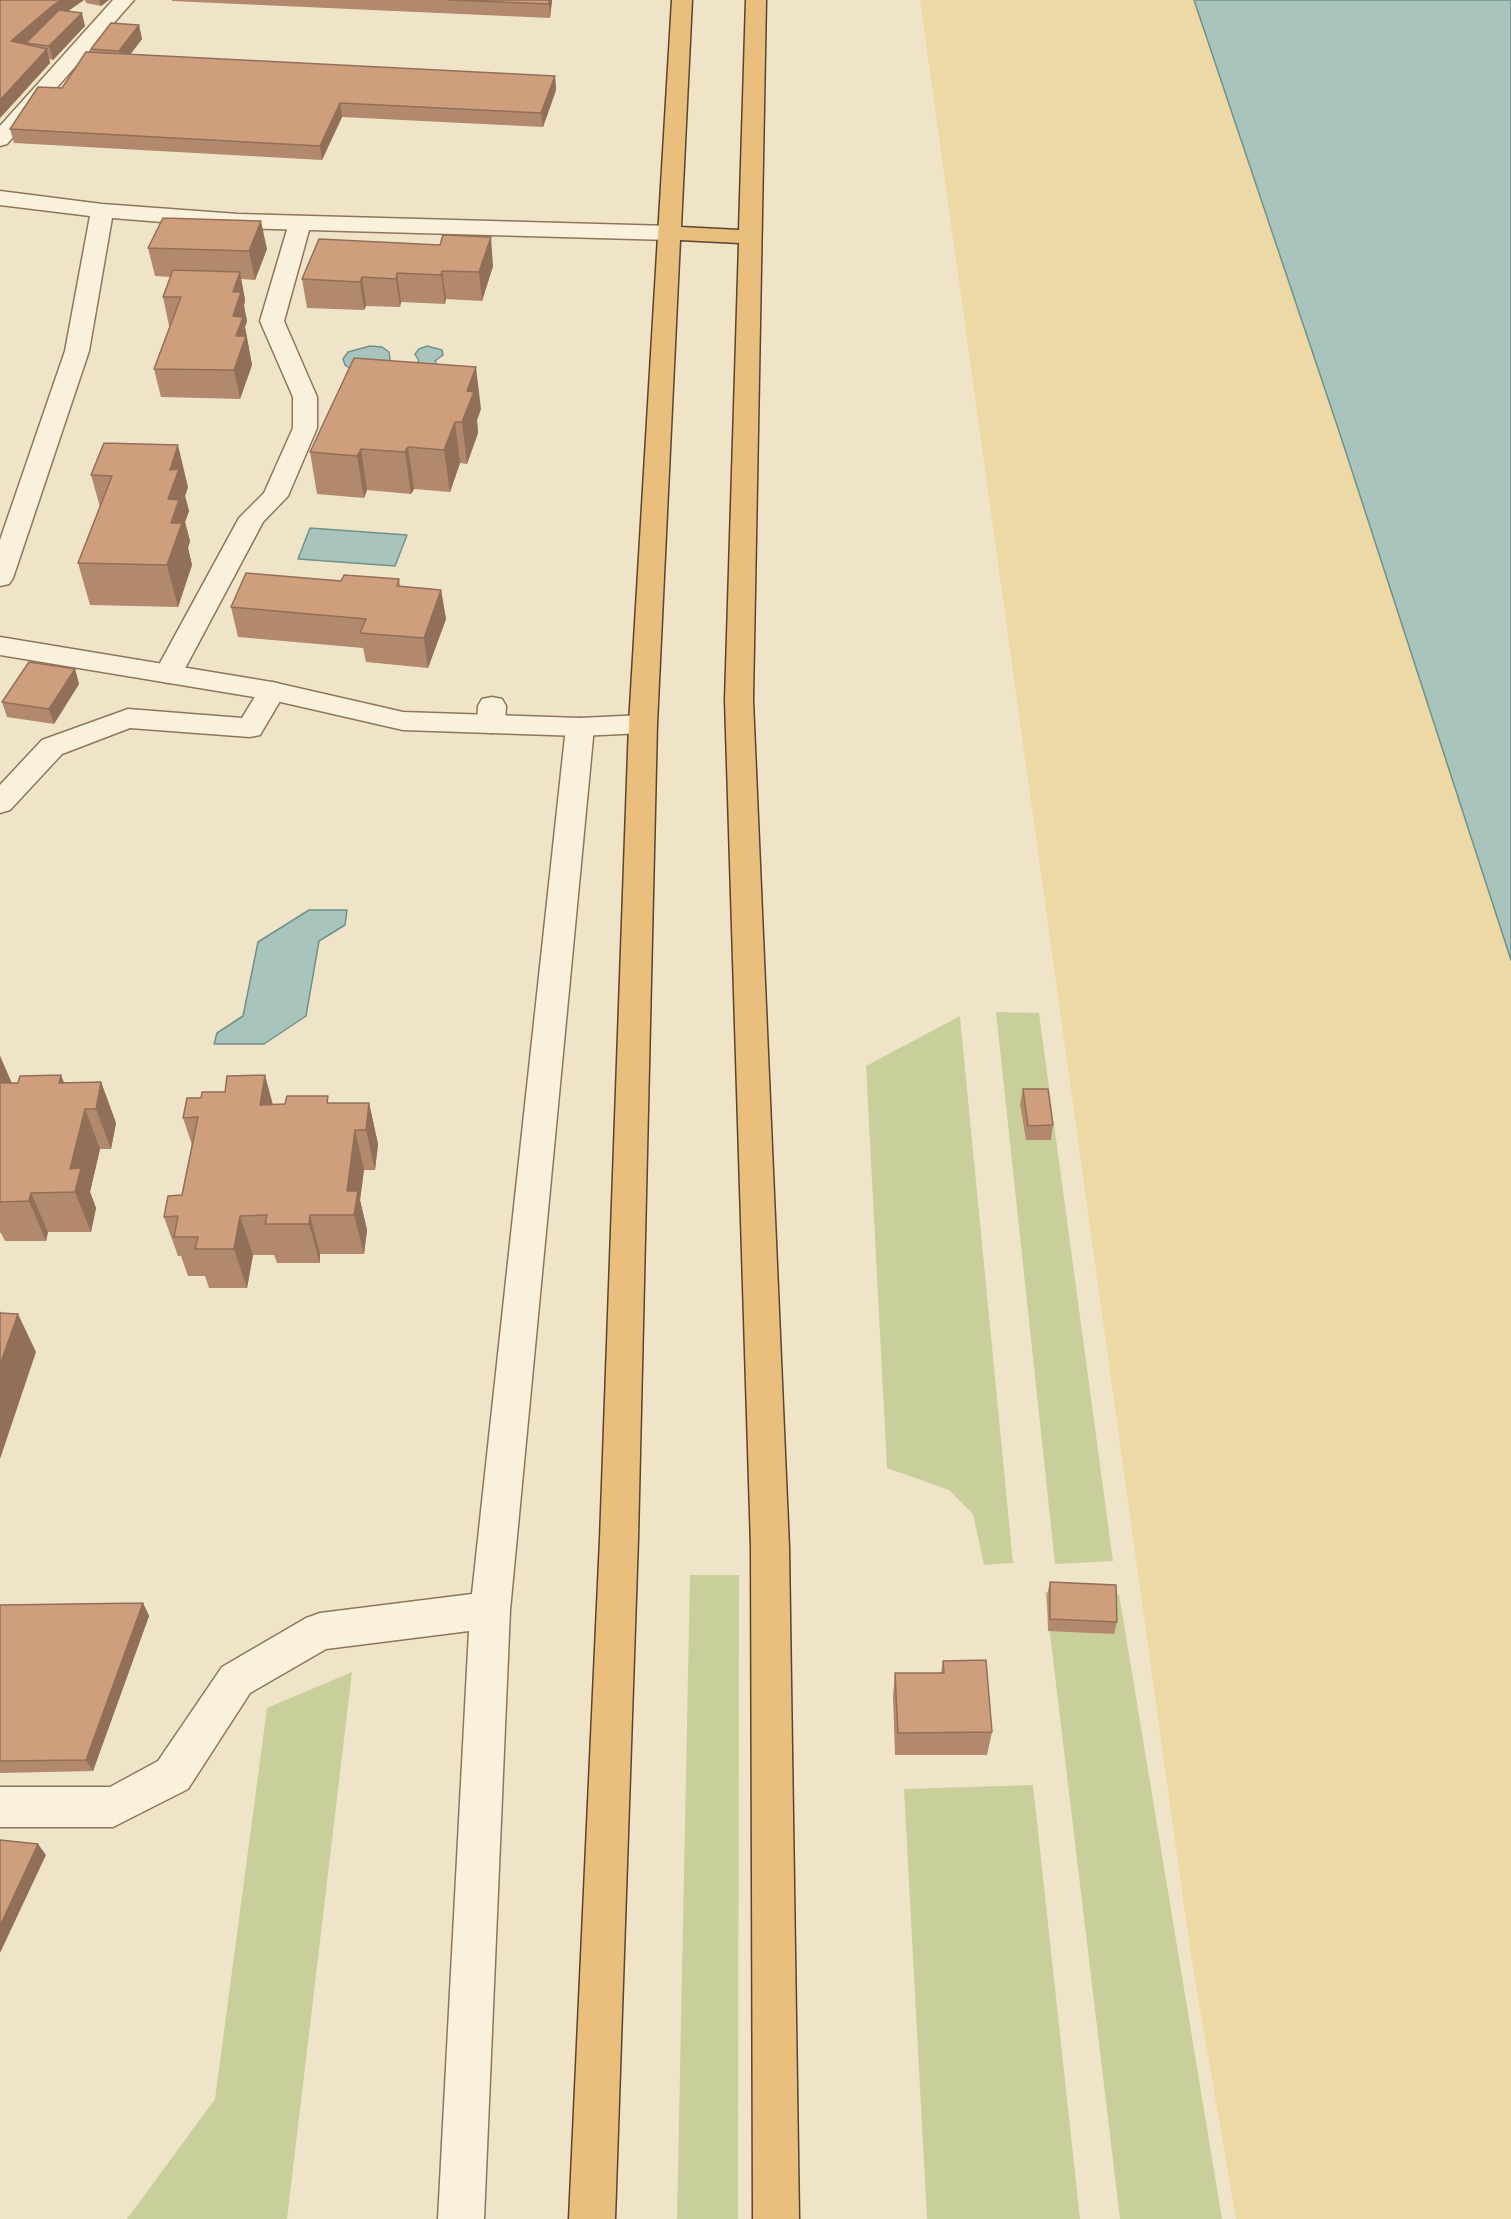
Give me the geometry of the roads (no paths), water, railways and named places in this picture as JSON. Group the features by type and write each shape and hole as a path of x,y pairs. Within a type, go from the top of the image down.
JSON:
{"highway":[{"path":"592,2219 619,1539 643,723 682,0"},
{"path":"756,0 739,700 770,1547 776,2219"},
{"path":"670,233 750,237"}],"street":[{"path":"0,140 124,0"},
{"path":"0,198 102,211 238,221 670,233"},
{"path":"0,578 77,351 102,211"},
{"path":"168,674 252,518 275,496 305,428 305,397 272,321 300,223"},
{"path":"0,646 272,691 403,721 492,715 580,727 643,723"},
{"path":"0,803 52,747 128,718 250,728 272,691"},
{"path":"461,2219 490,1610 580,727"},
{"path":"0,1808 113,1807 173,1775 236,1680 320,1631 490,1610"}],"water":[{"path":"1194,0 1511,0 1511,960 1339,431"},
{"path":"370,346 382,347 389,352 390,359 386,366 352,370 345,365 343,359 348,352"},
{"path":"427,346 442,350 443,355 435,361 439,368 411,367 419,361 415,354 419,349"},
{"path":"310,528 407,535 395,566 298,559"},
{"path":"309,910 347,910 345,925 319,941 306,1016 264,1044 214,1044 217,1033 243,1016 258,942"}]}
